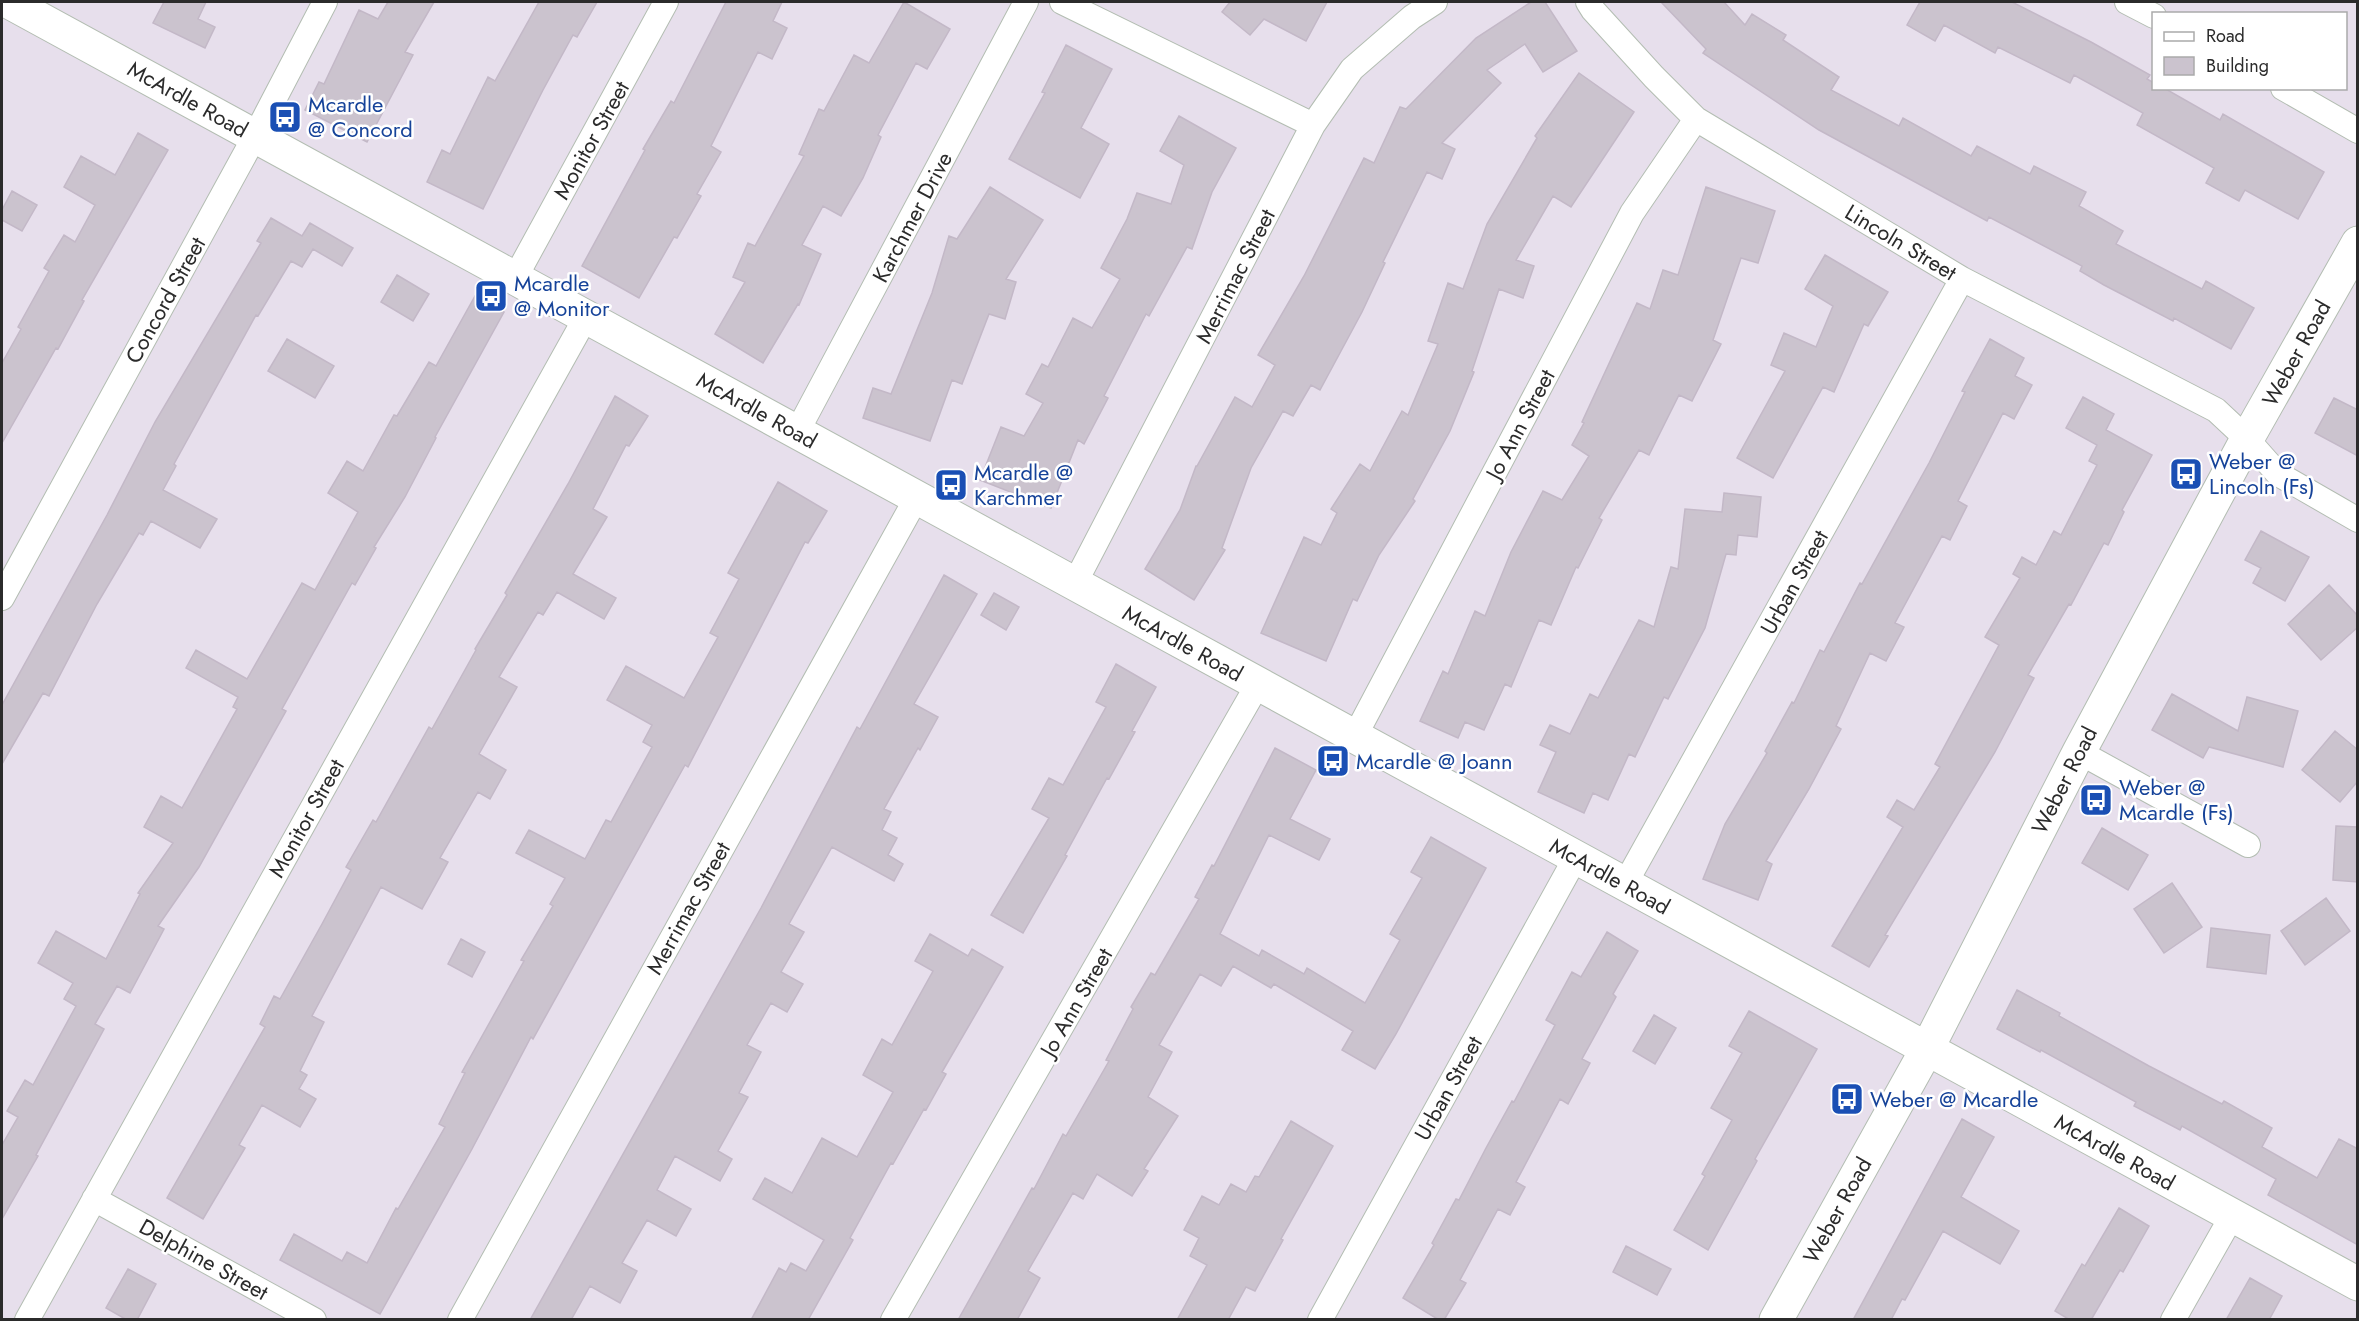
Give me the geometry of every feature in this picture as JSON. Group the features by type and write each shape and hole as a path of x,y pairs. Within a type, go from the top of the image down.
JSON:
{"main road":[{"name":"McArdle Road","path":"9,2 2358,1284"},
{"name":"Weber Road","path":"1776,1320 1927,1049 2079,752 2247,439 2358,243"}],"street":[{"name":"Concord Street","path":"2,598 255,136 325,2"},
{"name":"Monitor Street","path":"515,278 666,2"},
{"name":"Karchmer Drive","path":"797,432 1026,2"},
{"path":"1062,2 1313,125"},
{"name":"Merrimac Street","path":"1075,583 1313,125 1352,69 1412,17 1435,2"},
{"name":"Lincoln Street","path":"1588,2 1654,77 1696,119 1962,279 2216,410 2247,439 2278,474 2358,520"},
{"path":"2127,2 2152,14"},
{"path":"2286,90 2358,131"},
{"name":"Jo Ann Street","path":"1355,736 1632,213 1696,119"},
{"name":"Urban Street","path":"1625,884 1962,279"},
{"name":"Monitor Street","path":"27,1320 586,317"},
{"name":"Merrimac Street","path":"460,1320 917,497"},
{"name":"Jo Ann Street","path":"893,1320 1258,684"},
{"path":"2079,752 2248,844"},
{"name":"Urban Street","path":"1320,1320 1576,857"},
{"name":"Delphine Street","path":"94,1198 314,1320"},
{"path":"2173,1320 2232,1216"}],"building":[{"path":"164,2 206,2 198,19 215,27 205,48 153,23"},
{"path":"388,2 434,2 405,52 413,55 367,142 305,110 319,82 324,84 359,10 378,19"},
{"path":"539,2 597,2 577,37 573,35 483,209 427,182 442,150 450,154 488,77 495,81"},
{"path":"726,2 782,2 773,21 787,28 772,59 758,52 711,146 721,152 697,194 701,196 639,298 582,266 645,150 643,149 671,101 674,103"},
{"path":"904,2 950,29 927,69 916,63 878,135 881,137 863,178 841,216 823,206 802,245 821,254 799,305 763,363 715,334 745,282 733,277 748,243 755,246 804,156 799,154 819,109 824,111 854,55 869,63"},
{"path":"1230,2 1327,2 1306,41 1264,19 1250,35 1222,12"},
{"path":"1531,2 1545,2 1577,51 1543,72 1525,44 1487,70 1501,83 1442,143 1455,149 1442,179 1427,172 1383,262 1385,263 1362,312 1320,390 1311,385 1293,416 1283,411 1251,468 1222,548 1225,550 1194,600 1145,569 1180,510 1196,466 1235,397 1252,407 1275,365 1258,355 1304,276 1364,158 1374,163 1400,107 1406,109 1476,38"},
{"path":"1661,2 1724,2 1745,25 1752,14 1786,35 1783,40 1839,77 1831,90 1899,126 1903,118 1971,156 1977,146 2030,174 2034,166 2086,192 2079,206 2123,231 2116,244 2202,289 2206,281 2254,308 2231,349 2174,318 2173,321 2104,285 2080,271 2082,266 1989,217 1987,221 1819,130 1703,53 1706,49"},
{"path":"1920,2 2012,2 2150,75 2147,79 2152,82 2152,90 2168,90 2220,120 2223,114 2324,172 2298,219 2245,190 2239,201 2206,183 2214,168 2137,125 2143,113 2074,75 2070,83 1998,47 1995,53 1944,25 1935,41 1907,25"},
{"path":"1066,45 1112,69 1081,128 1109,144 1080,198 1009,159 1045,93 1042,92"},
{"path":"1579,73 1634,112 1571,207 1553,196 1516,260 1534,266 1523,298 1499,289 1472,371 1474,372 1450,431 1413,499 1415,501 1379,555 1357,601 1353,599 1326,661 1261,633 1304,537 1321,545 1337,513 1331,509 1360,464 1370,471 1402,411 1408,415 1438,344 1428,341 1448,283 1463,289 1487,224 1537,138 1535,136"},
{"path":"1179,116 1236,148 1212,192 1192,249 1187,247 1149,316 1146,314 1104,396 1108,398 1084,444 1078,440 1051,508 980,480 1001,427 1024,436 1043,403 1026,394 1042,364 1048,367 1073,318 1092,328 1120,279 1101,268 1127,219 1137,193 1171,204 1184,165 1160,151"},
{"path":"138,133 168,150 82,300 84,301 58,349 56,348 2,443 2,363 21,329 18,327 49,271 44,268 64,235 75,242 95,205 64,187 81,156 115,175"},
{"path":"990,187 1043,220 1006,279 1016,282 1005,319 989,314 962,384 952,380 930,441 863,418 873,388 891,394 932,293 949,236 957,239"},
{"path":"1706,187 1775,211 1758,263 1741,258 1713,340 1721,344 1692,401 1679,395 1649,455 1639,450 1599,518 1602,520 1578,568 1576,567 1551,625 1539,620 1511,687 1505,684 1484,730 1465,722 1458,738 1420,721 1443,671 1448,674 1475,611 1485,616 1511,552 1543,491 1562,500 1589,456 1572,445 1584,423 1582,422 1637,303 1650,309 1663,270 1678,275"},
{"path":"12,191 37,205 22,231 2,220 2,210"},
{"path":"271,218 302,236 310,223 353,248 342,266 313,249 302,267 291,261 258,316 256,315 174,464 176,466 163,490 217,519 200,548 151,521 143,535 139,533 97,604 49,696 43,693 2,764 2,705 107,515 155,422 261,243 257,241"},
{"path":"1825,255 1888,292 1868,326 1864,324 1834,392 1823,387 1773,478 1737,458 1785,371 1771,365 1784,333 1816,347 1833,306 1805,289"},
{"path":"397,275 429,294 413,321 381,302"},
{"path":"475,296 504,312 435,437 405,497 374,547 376,548 355,585 352,583 282,709 286,711 199,867 158,926 164,929 130,993 117,986 95,1024 104,1029 36,1155 38,1156 2,1219 2,1145 18,1117 7,1111 25,1080 33,1085 76,1006 64,999 73,983 38,963 56,931 106,959 140,894 138,893 173,843 144,827 161,796 182,808 237,709 233,707 238,697 186,668 196,650 247,679 302,583 315,590 358,512 328,493 347,461 363,471 394,415 397,416 429,362 436,366"},
{"path":"287,339 334,366 315,398 268,371"},
{"path":"1990,339 2024,358 2015,376 2032,385 2014,419 2003,413 1958,501 1967,506 1950,540 1942,536 1895,623 1904,627 1886,661 1870,653 1836,726 1841,729 1809,789 1766,861 1772,864 1758,900 1703,879 1725,824 1767,753 1765,751 1792,702 1794,703 1820,650 1824,652 1860,583 1862,584 1929,463 1965,392 1962,391"},
{"path":"615,396 648,416 629,446 626,445 593,509 607,517 573,574 616,598 604,619 557,592 543,615 538,612 499,677 517,687 479,754 506,770 490,799 478,792 440,858 448,862 422,909 381,887 312,1016 324,1022 300,1071 307,1075 299,1089 316,1099 300,1127 262,1105 239,1145 245,1148 203,1219 167,1198 265,1027 260,1024 274,996 280,999 322,924 351,870 346,867 373,820 376,822 429,727 432,729"},
{"path":"2083,397 2114,414 2106,430 2152,455 2122,510 2124,512 2108,545 2104,543 2071,605 2069,604 2028,675 2034,678 1995,752 1885,935 1888,936 1869,967 1832,946 1903,827 1887,817 1897,800 1914,810 1940,767 1935,764 1999,645 1985,637 2020,578 2013,574 2022,557 2036,565 2054,531 2061,535 2097,465 2089,461 2097,445 2066,428"},
{"path":"2334,398 2358,410 2358,456 2315,433"},
{"path":"778,482 827,511 808,543 805,542 688,767 685,765 533,1039 531,1037 472,1149 380,1314 280,1260 294,1234 342,1261 347,1252 367,1263 396,1208 398,1209 445,1127 439,1124 465,1073 462,1072 524,961 521,960 553,906 550,904 565,878 516,853 529,830 585,859 606,820 611,822 652,747 643,742 652,725 607,700 626,666 684,698 718,637 710,633 739,579 728,573"},
{"path":"1724,493 1761,497 1757,537 1738,535 1736,555 1726,554 1705,628 1668,699 1664,697 1635,757 1629,754 1608,800 1593,793 1584,813 1538,792 1556,752 1540,745 1550,725 1570,734 1590,694 1598,698 1639,620 1654,627 1671,567 1678,569 1685,509 1722,512"},
{"path":"2261,531 2309,557 2285,601 2253,583 2261,568 2245,560"},
{"path":"944,575 977,594 914,704 938,717 884,809 891,812 882,830 897,838 888,855 903,864 894,881 832,847 789,924 804,932 781,972 803,984 787,1012 771,1003 747,1045 761,1052 739,1093 748,1097 718,1151 732,1159 720,1181 675,1156 657,1190 691,1209 676,1236 647,1220 622,1263 637,1271 620,1303 590,1286 571,1320 530,1320 761,908 857,727 860,729"},
{"path":"2329,585 2358,616 2358,627 2321,660 2288,624"},
{"path":"994,593 1019,607 1006,630 981,615"},
{"path":"1116,664 1156,687 1132,731 1135,732 1109,779 1107,778 1065,855 1067,856 1023,933 991,915 1049,818 1032,809 1049,778 1063,785 1106,707 1096,702"},
{"path":"2172,694 2238,731 2247,697 2298,711 2283,767 2209,747 2203,758 2152,730"},
{"path":"2335,731 2358,750 2358,781 2340,802 2302,770"},
{"path":"1275,748 1316,770 1290,819 1330,839 1319,860 1269,835 1220,934 1259,956 1262,950 1304,974 1307,968 1365,1003 1400,940 1390,934 1422,878 1411,872 1431,837 1486,868 1396,1034 1375,1069 1342,1050 1353,1031 1274,984 1271,988 1233,966 1221,986 1200,974 1159,1045 1172,1052 1148,1097 1178,1116 1144,1169 1148,1171 1132,1196 1097,1174 1083,1199 1073,1193 1028,1271 1040,1278 1017,1320 958,1320 1063,1134 1066,1136 1109,1061 1106,1060 1133,1009 1131,1007 1151,973 1155,975 1199,899 1195,897 1212,865 1214,866"},
{"path":"2336,826 2358,827 2358,882 2333,880"},
{"path":"2102,828 2148,855 2128,890 2082,863"},
{"path":"2172,883 2202,927 2164,953 2134,909"},
{"path":"2326,898 2350,931 2305,965 2281,931"},
{"path":"2211,928 2270,935 2266,974 2207,967"},
{"path":"1607,932 1638,951 1613,994 1616,997 1582,1059 1590,1063 1568,1104 1560,1099 1516,1182 1525,1187 1510,1215 1498,1209 1460,1280 1466,1283 1444,1320 1439,1320 1403,1298 1434,1245 1432,1243 1456,1199 1459,1200 1555,1025 1546,1020 1572,972 1581,977"},
{"path":"930,934 968,956 972,949 1003,967 942,1072 946,1074 926,1110 924,1109 893,1164 891,1163 850,1238 853,1240 808,1320 751,1320 779,1268 786,1272 791,1263 806,1271 824,1240 753,1199 765,1178 792,1193 822,1138 857,1157 893,1092 863,1075 882,1039 892,1045 933,971 915,961"},
{"path":"461,939 485,952 472,977 448,964"},
{"path":"2017,990 2149,1066 2222,1104 2224,1101 2272,1128 2262,1147 2317,1178 2339,1139 2358,1149 2358,1245 2268,1195 2276,1179 2182,1126 2180,1130 2134,1106 2136,1102 2041,1050 2040,1052 1997,1029"},
{"path":"1749,1011 1817,1049 1755,1159 1757,1161 1708,1250 1674,1230 1705,1176 1702,1174 1732,1120 1711,1108 1742,1053 1729,1046"},
{"path":"1654,1015 1676,1028 1655,1064 1633,1051"},
{"path":"1962,1119 1994,1137 1961,1197 2019,1231 2000,1264 1943,1231 1905,1300 1902,1299 1891,1320 1853,1320"},
{"path":"1291,1121 1333,1146 1255,1291 1246,1287 1228,1320 1177,1320 1207,1265 1190,1256 1199,1238 1184,1230 1202,1196 1219,1205 1231,1184 1246,1192 1255,1176 1259,1177"},
{"path":"2119,1208 2149,1226 2123,1272 2120,1270 2091,1320 2070,1320 2055,1311 2082,1264 2085,1266"},
{"path":"1626,1246 1671,1269 1657,1295 1613,1272"},
{"path":"128,1269 156,1284 137,1320 127,1320 106,1308"},
{"path":"2250,1278 2282,1296 2269,1320 2226,1320"}],"place":[{"name":"Mcardle @ Concord","path":"285,117"},
{"name":"Mcardle @ Monitor","path":"491,296"},
{"name":"Weber @ Lincoln (Fs)","path":"2186,474"},
{"name":"Mcardle @ Karchmer","path":"951,485"},
{"name":"Mcardle @ Joann","path":"1333,761"},
{"name":"Weber @ Mcardle (Fs)","path":"2096,800"},
{"name":"Weber @ Mcardle","path":"1847,1099"}]}
